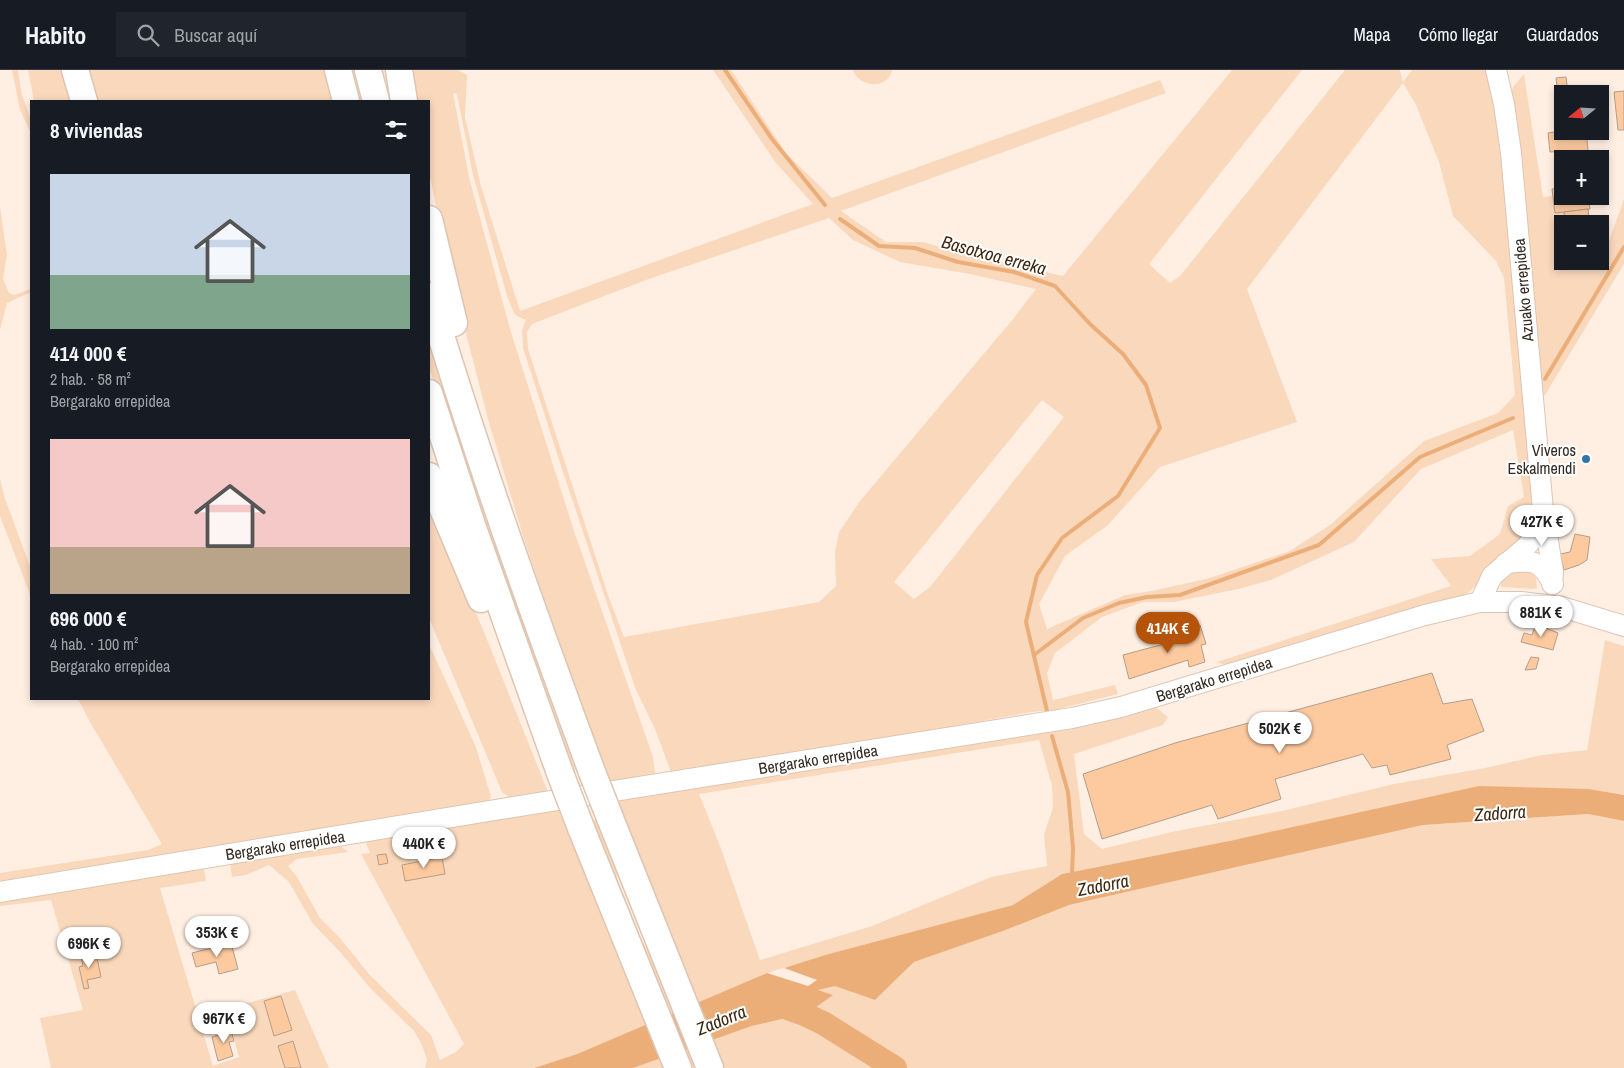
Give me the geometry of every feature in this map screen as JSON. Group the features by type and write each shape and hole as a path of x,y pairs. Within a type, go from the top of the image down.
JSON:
{"highway":[{"path":"75,70 84,100"},
{"path":"338,70 346,100"},
{"path":"368,70 376,100"},
{"path":"399,70 404,100"},
{"path":"430,223 505,533"},
{"path":"430,299 505,533 592,772 710,1068"},
{"path":"430,396 472,525 560,773 678,1068"},
{"path":"430,478 503,652 560,773"}],"street":[{"name":"Azuako errepidea","path":"1496,70 1504,104 1510,153 1543,510 1553,572 1552,584"},
{"path":"1480,602 1492,576 1532,540 1537,532 1543,510"},
{"path":"1506,564 1526,561 1536,563 1544,568 1562,607"},
{"name":"Bergarako errepidea","path":"0,892 501,809 1072,718 1121,707 1425,615 1480,602 1521,602 1562,607 1624,626"}],"shaded area":[{"path":"12,70 18,70 22,95 30,117 30,131 20,110"},
{"path":"28,70 66,70 74,100 34,100"},
{"path":"81,70 324,70 331,100 90,100"},
{"path":"409,70 458,70 467,75 465,117 481,186 520,311 813,204 776,163 713,70 731,70 786,153 832,198 1160,80 1166,93 841,211 886,242 923,242 966,254 1063,276 1232,70 1302,70 1149,264 1170,283 1180,276 1345,70 1400,70 1403,82 1412,70 1487,70 1496,119 1512,254 1533,526 1521,547 1492,567 1477,585 1464,596 1227,666 1217,662 1451,586 1431,559 1470,556 1500,534 1508,506 1524,497 1513,430 1421,469 1354,542 1271,580 1174,602 1143,602 1102,617 1055,653 1047,673 1053,700 1115,685 1118,694 1055,710 1032,712 780,757 671,772 655,729 636,690 523,348 522,330 526,320 515,315 507,296 473,175 457,94 453,93 469,177 510,329 574,531 653,757 655,773 611,783 566,665 523,536 488,419 448,264 430,177 430,100 414,100","holes":["1403,83 1416,105 1439,162 1453,216 1496,261 1504,278 1515,395 1498,413 1424,441 1330,525 1290,551 1210,578 1125,595 1047,629 1039,604 1065,556 1108,525 1160,467 1297,422 1247,289","829,218 853,240 900,262 970,274 1036,289 860,501 839,532 835,552 836,586 819,602 624,637 608,595 528,349 527,332 532,324 646,280","1042,400 1064,417 930,587 914,599 894,582"]},
{"path":"853,70 892,70 885,81 873,84 861,80"},
{"path":"1524,74 1543,197 1553,196 1555,213 1564,212 1564,215 1554,215 1554,270 1609,270 1609,241 1624,199 1624,264 1542,400 1521,168 1511,93 1513,87"},
{"path":"0,207 7,255 3,279 9,293 14,295 30,289 30,292 7,303 0,330"},
{"path":"430,331 580,769 570,772 480,523 430,370"},
{"path":"0,478 4,496 30,566 30,594 0,516"},
{"path":"430,503 548,792 510,798 502,792 430,620"},
{"path":"1528,570 1536,578 1537,588 1501,587 1501,578 1507,572"},
{"path":"1605,640 1624,646 1624,795 1589,789 1234,840 1062,874 1013,905 825,955 767,973 577,1054 534,1068 425,1068 427,1060 422,1045 414,1031 371,989 341,953 313,924 289,882 269,865 246,875 232,877 230,863 339,845 348,852 297,859 288,866 297,877 320,918 339,937 369,974 431,1035 440,1060 456,1052 464,1044 361,854 370,853 365,841 558,809 638,1007 659,999 641,946 644,944 662,979 616,801 1037,734 1153,705 1168,717 1163,725 1074,754 1084,834 1102,849 1176,831 1282,811 1394,784 1485,768 1542,755 1587,750","holes":["1039,740 1052,786 1053,807 1044,834 1047,866 991,877 872,926 760,960 720,846 699,794"]},
{"path":"430,646 476,747 491,797 489,801 0,883 0,873 148,850 162,844 79,700 430,700"},
{"path":"1588,814 1624,821 1624,1068 633,1068 752,1026 808,1013 832,995 817,990 835,985 875,1000 914,962 1003,931 1069,905 1423,825"},
{"path":"599,818 614,859 618,882 589,823"},
{"path":"204,867 206,881 160,888 213,1066 239,1057 226,1009 295,990 329,1068 51,1068 40,1018 83,1010 51,900 0,906 0,899"}],"water":[{"name":"Zadorra","path":"1479,786 1589,789 1624,795 1624,821 1588,814 1423,825 1069,905 1003,931 914,962 875,1000 835,986 818,990 833,995 808,1013 752,1026 633,1068 534,1068 577,1054 767,973 808,986 817,980 784,968 825,955 1013,905 1062,874 1234,840"}],"building":[{"path":"1566,77 1567,85 1557,85 1556,78"},
{"path":"1624,91 1624,130 1618,130 1614,92"},
{"path":"1554,132 1554,140 1587,140 1588,150 1554,150 1554,152 1550,152 1548,133"},
{"path":"1552,189 1554,189 1554,205"},
{"path":"1554,205 1589,205 1590,209 1555,213"},
{"path":"1588,209 1589,215 1564,215 1564,212"},
{"path":"1575,534 1590,537 1587,560 1564,570 1560,554 1570,552"},
{"path":"1536,624 1558,633 1553,650 1521,642 1524,633 1532,635"},
{"path":"1200,625 1206,644 1201,645 1205,662 1189,667 1188,660 1129,679 1123,655 1179,640 1176,634"},
{"path":"1531,657 1539,658 1536,669 1525,670"},
{"path":"1432,673 1443,704 1472,699 1484,731 1447,745 1451,759 1390,775 1387,765 1372,768 1363,754 1275,779 1281,799 1218,819 1212,805 1102,839 1083,774 1175,743"},
{"path":"386,854 388,863 379,865 377,855"},
{"path":"442,857 445,874 405,881 402,865"},
{"path":"231,943 238,969 219,974 216,962 196,967 192,953"},
{"path":"96,954 101,977 87,980 89,988 84,989 79,967 83,966 81,957"},
{"path":"281,996 292,1030 274,1036 264,1001"},
{"path":"230,1027 234,1041 229,1042 233,1056 218,1061 212,1037 222,1034 220,1030"},
{"path":"293,1041 301,1068 285,1068 278,1046"}],"waterway":[{"name":"Basotxoa erreka","path":"725,70 772,139 825,205"},
{"name":"Basotxoa erreka","path":"840,219 879,246 915,248 958,262 1014,272 1055,286 1090,324 1123,354 1146,385 1160,428 1118,496 1062,538 1037,575 1026,622 1047,711"},
{"path":"1545,379 1624,247"},
{"path":"1034,655 1083,618 1119,603 1147,597 1180,595 1319,545 1420,457 1513,418"},
{"name":"Basotxoa erreka","path":"1052,736 1068,792 1073,848 1072,876"},
{"path":"774,1003 823,1023 895,1068"}],"place":[{"name":"Viveros Eskalmendi","path":"1586,459"}]}
